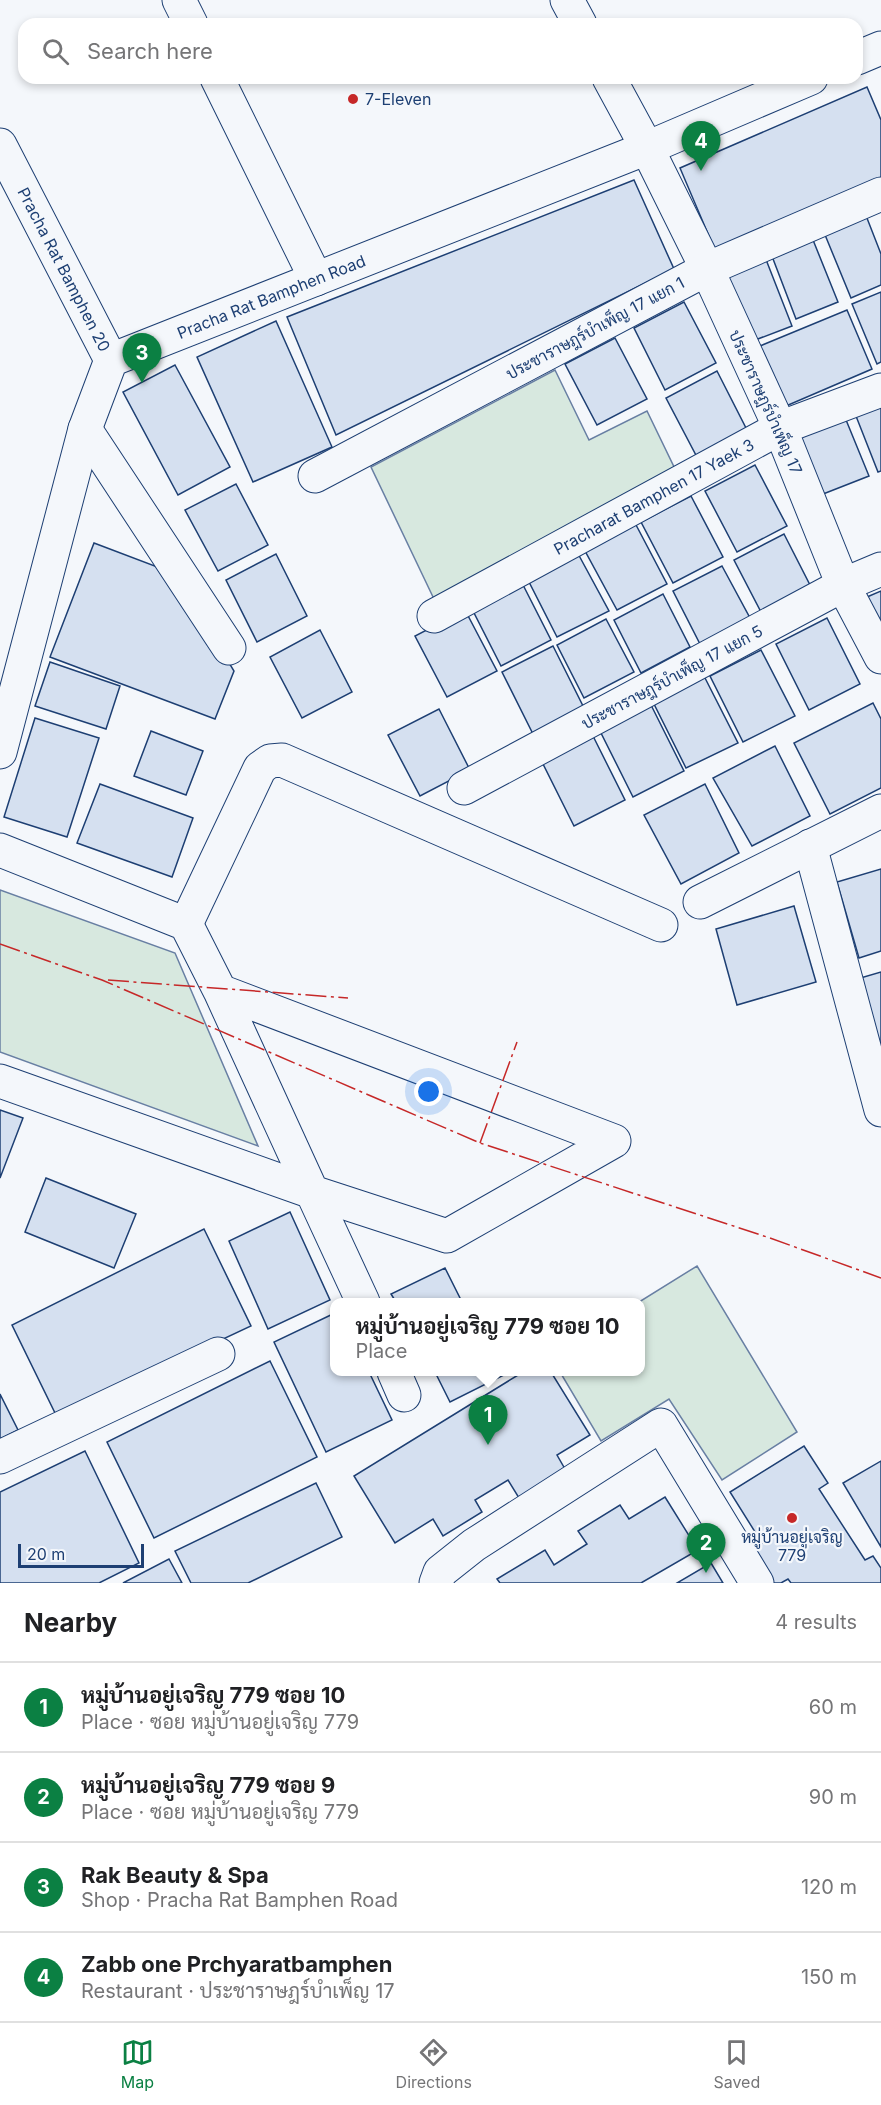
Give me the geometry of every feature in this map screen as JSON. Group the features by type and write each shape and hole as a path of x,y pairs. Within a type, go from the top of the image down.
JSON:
{"street":[{"path":"179,0 188,18"},
{"path":"567,0 577,18"},
{"path":"220,84 316,279"},
{"name":"ประชาราษฎร์บำเพ็ญ 17","path":"612,84 707,269 780,428 843,585 881,657"},
{"name":"Pracha Rat Bamphen Road","path":"111,360 647,148 797,84"},
{"name":"Pracha Rat Bamphen 20","path":"0,146 8,181 111,360"},
{"name":"ประชาราษฎร์บำเพ็ญ 17 แยก 1","path":"315,476 707,269 881,194"},
{"path":"0,752 85,429 111,360"},
{"name":"Pracharat Bamphen 17 Yaek 3","path":"434,616 780,428 881,390"},
{"path":"85,429 229,648"},
{"name":"ประชาราษฎร์บำเพ็ญ 17 แยก 5","path":"464,788 843,585 881,569"},
{"path":"186,924 260,768 270,761 282,760 661,926"},
{"path":"700,902 881,811"},
{"path":"810,846 881,1110"},
{"path":"0,850 186,924 220,991 361,1298"},
{"path":"0,1081 312,1192 447,1236 614,1141 220,991"},
{"path":"0,1457 218,1354"},
{"path":"436,1583 440,1572 474,1545 661,1425 757,1583"}],"shaded area":[{"path":"555,370 589,440 647,411 676,471 434,599 371,467"},
{"path":"0,890 175,953 258,1146 0,1052"},
{"path":"697,1266 797,1432 722,1480 669,1399 601,1441 562,1376 645,1376 645,1298"}],"building":[{"path":"867,87 881,120 881,184 717,255 680,168"},
{"path":"634,180 674,269 336,435 287,317"},
{"path":"865,213 881,254 881,285 851,298 823,230"},
{"path":"811,235 838,302 796,319 770,251"},
{"path":"765,257 792,326 750,342 723,274"},
{"path":"881,292 881,362 877,364 852,304"},
{"path":"684,302 716,363 665,390 634,328"},
{"path":"847,310 872,369 786,406 760,346"},
{"path":"276,321 332,447 253,482 197,357"},
{"path":"615,338 647,399 597,425 565,364"},
{"path":"175,365 230,467 178,495 123,392"},
{"path":"717,371 748,432 698,459 666,398"},
{"path":"881,400 881,471 878,472 854,411"},
{"path":"844,415 869,476 818,496 794,435"},
{"path":"755,465 787,526 737,552 705,491"},
{"path":"236,484 268,545 218,571 185,510"},
{"path":"691,496 723,557 673,583 641,522"},
{"path":"635,523 667,584 617,610 584,549"},
{"path":"784,534 811,587 761,612 734,560"},
{"path":"94,543 176,574 234,671 215,719 50,657"},
{"path":"576,550 609,611 557,637 526,576"},
{"path":"276,554 307,616 257,642 226,580"},
{"path":"722,566 750,618 700,644 673,591"},
{"path":"520,579 551,640 501,666 470,605"},
{"path":"881,591 881,634 867,597"},
{"path":"663,594 690,647 641,673 614,620"},
{"path":"465,610 497,671 447,697 415,636"},
{"path":"827,618 860,684 809,710 776,644"},
{"path":"606,619 634,672 584,698 557,645"},
{"path":"320,630 352,692 302,718 270,657"},
{"path":"553,646 586,712 535,738 502,672"},
{"path":"761,650 795,716 743,742 710,676"},
{"path":"50,662 120,686 106,729 35,706"},
{"path":"704,676 738,743 686,768 653,702"},
{"path":"873,703 881,719 881,788 830,814 794,743"},
{"path":"651,705 684,771 633,797 600,731"},
{"path":"439,709 470,770 420,796 388,735"},
{"path":"35,718 99,738 67,837 4,817"},
{"path":"151,731 203,751 186,795 134,776"},
{"path":"592,734 625,800 574,826 541,760"},
{"path":"775,746 810,816 752,846 713,778"},
{"path":"100,784 193,818 172,877 77,843"},
{"path":"705,784 739,853 681,884 644,815"},
{"path":"881,869 881,951 859,958 837,882"},
{"path":"794,906 816,982 737,1005 716,929"},
{"path":"881,972 881,1054 857,979"},
{"path":"0,1110 23,1118 0,1178"},
{"path":"46,1178 136,1214 114,1268 25,1232"},
{"path":"290,1212 330,1300 268,1329 229,1241"},
{"path":"204,1229 251,1326 57,1417 12,1325"},
{"path":"445,1268 460,1298 394,1298 391,1294"},
{"path":"330,1315 330,1376 371,1376 392,1420 326,1452 274,1342"},
{"path":"270,1361 317,1457 154,1538 107,1442"},
{"path":"437,1376 502,1376 450,1402"},
{"path":"516,1376 553,1376 590,1435 557,1455 565,1469 519,1498 508,1480 475,1500 482,1512 443,1536 433,1519 395,1543 354,1476"},
{"path":"0,1394 18,1430 0,1439"},
{"name":"หมู่บ้านอยู่เจริญ 779","path":"804,1446 828,1483 819,1489 865,1560 873,1556 881,1568 881,1583 791,1583 788,1579 781,1583 773,1583 752,1550 762,1543 730,1492"},
{"path":"85,1451 139,1563 99,1583 0,1583 0,1492"},
{"path":"881,1461 881,1547 843,1483"},
{"path":"316,1483 342,1537 248,1583 191,1583 175,1551"},
{"path":"665,1497 698,1550 641,1583 500,1583 497,1579 545,1550 554,1565 587,1544 578,1531 620,1505 629,1519"},
{"path":"169,1559 182,1583 123,1583"},
{"path":"711,1563 723,1583 677,1583"}],"power":[{"path":"0,944 102,980 480,1143 770,1238 881,1278"},
{"path":"108,980 348,998"},
{"path":"480,1143 517,1042"}],"place":[{"name":"7-Eleven","path":"353,99"},
{"name":"Zabb one Prchyaratbamphen","path":"701,171"},
{"name":"Rak Beauty & Spa","path":"142,383"},
{"name":"หมู่บ้านอยู่เจริญ 779 ซอย 10","path":"488,1445"},
{"name":"หมู่บ้านอยู่เจริญ 779","path":"792,1518"},
{"name":"หมู่บ้านอยู่เจริญ 779 ซอย 9","path":"706,1573"}]}
